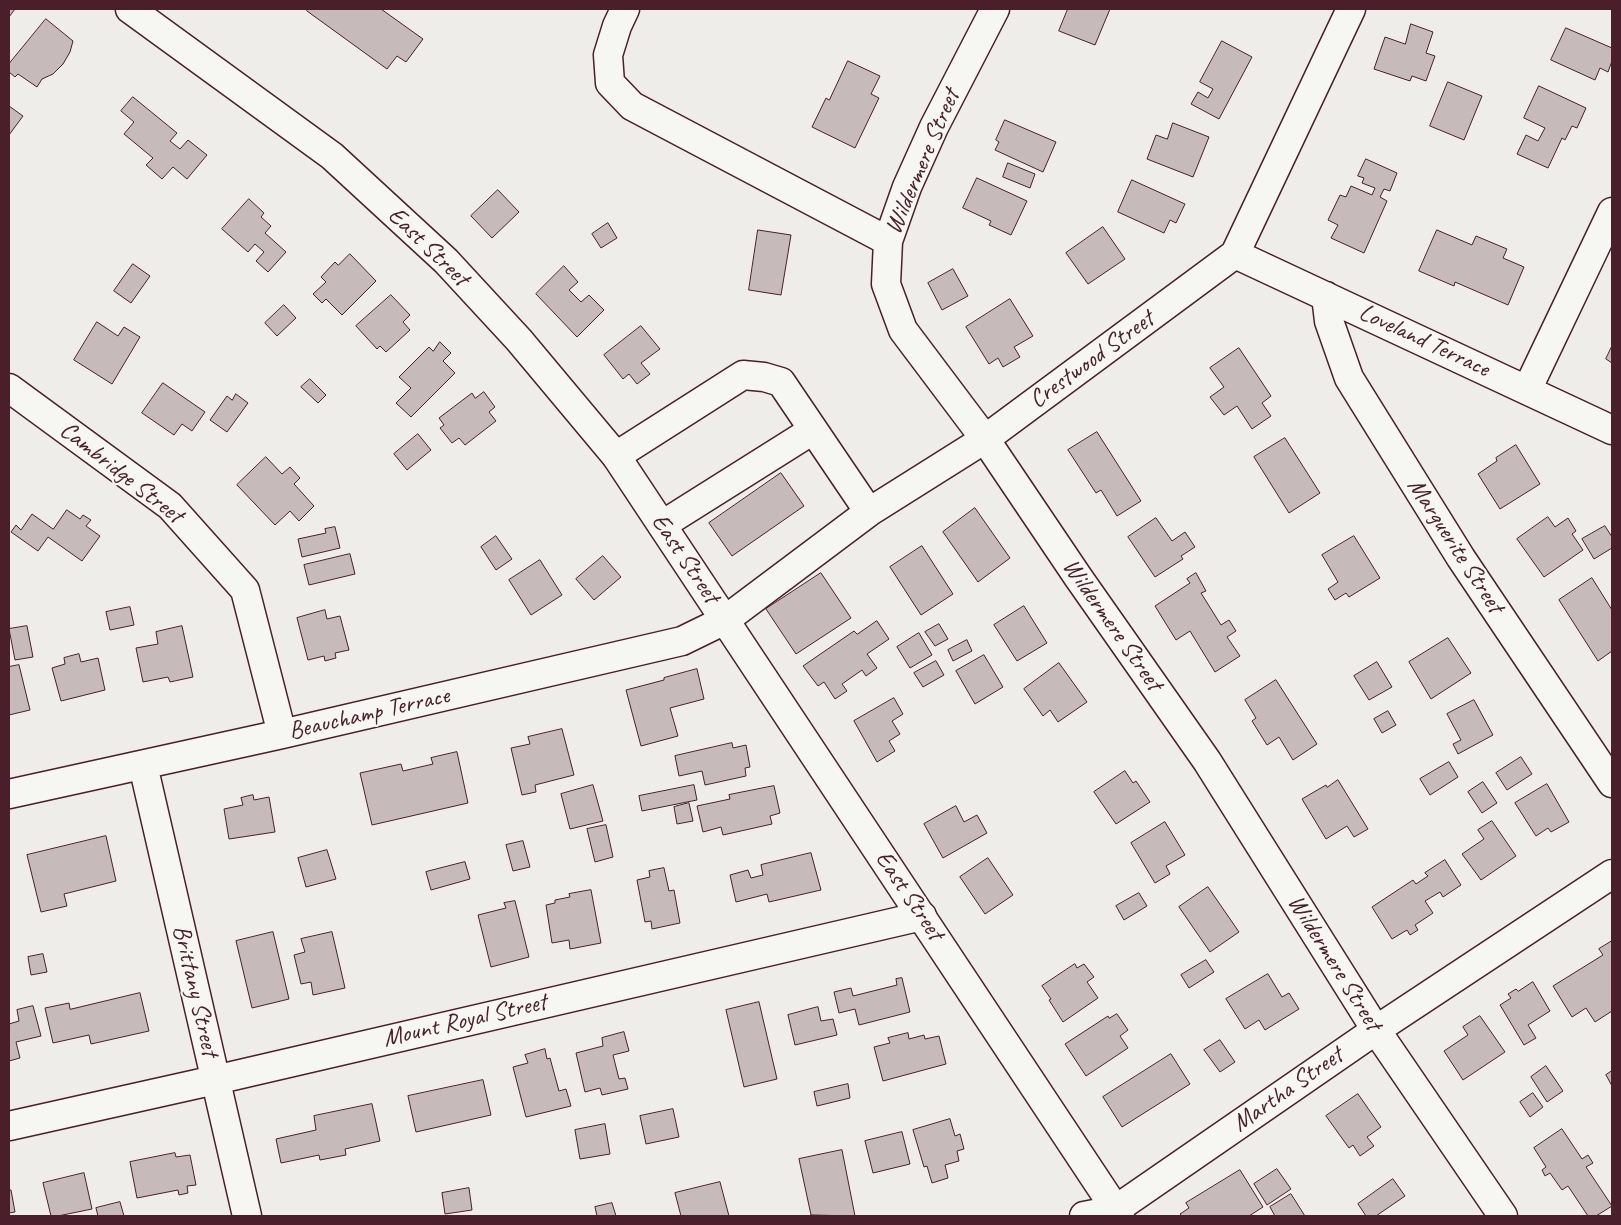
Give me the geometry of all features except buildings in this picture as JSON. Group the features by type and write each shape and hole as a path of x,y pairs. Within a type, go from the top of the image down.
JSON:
{"street":[{"name":"East Street","path":"130,9 332,156 446,261 519,340 616,456 1118,1213"},
{"path":"625,9 617,26 608,55 610,83 632,106 888,241"},
{"name":"Wildermere Street","path":"995,9 934,127 907,187 888,241 886,284 902,330 985,439 1078,577 1207,761 1376,1030 1503,1216"},
{"name":"Crestwood Street","path":"725,620 869,512 985,439 1235,254 1351,9"},
{"path":"1527,390 1612,212"},
{"name":"Loveland Terrace","path":"1235,254 1612,430"},
{"name":"Marguerite Street","path":"1326,296 1329,321 1349,378 1462,558 1612,783"},
{"path":"616,456 743,375 764,377 781,382 869,512"},
{"name":"Cambridge Street","path":"9,388 170,506 245,590 282,734"},
{"path":"662,524 814,430"},
{"name":"Beauchamp Terrace","path":"9,794 282,734 682,641 725,620"},
{"name":"Brittany Street","path":"143,765 247,1216"},
{"name":"Martha Street","path":"1118,1213 1376,1030 1612,874"},
{"name":"Mount Royal Street","path":"9,1126 922,916"},
{"path":"1084,1216 1118,1213"}]}
